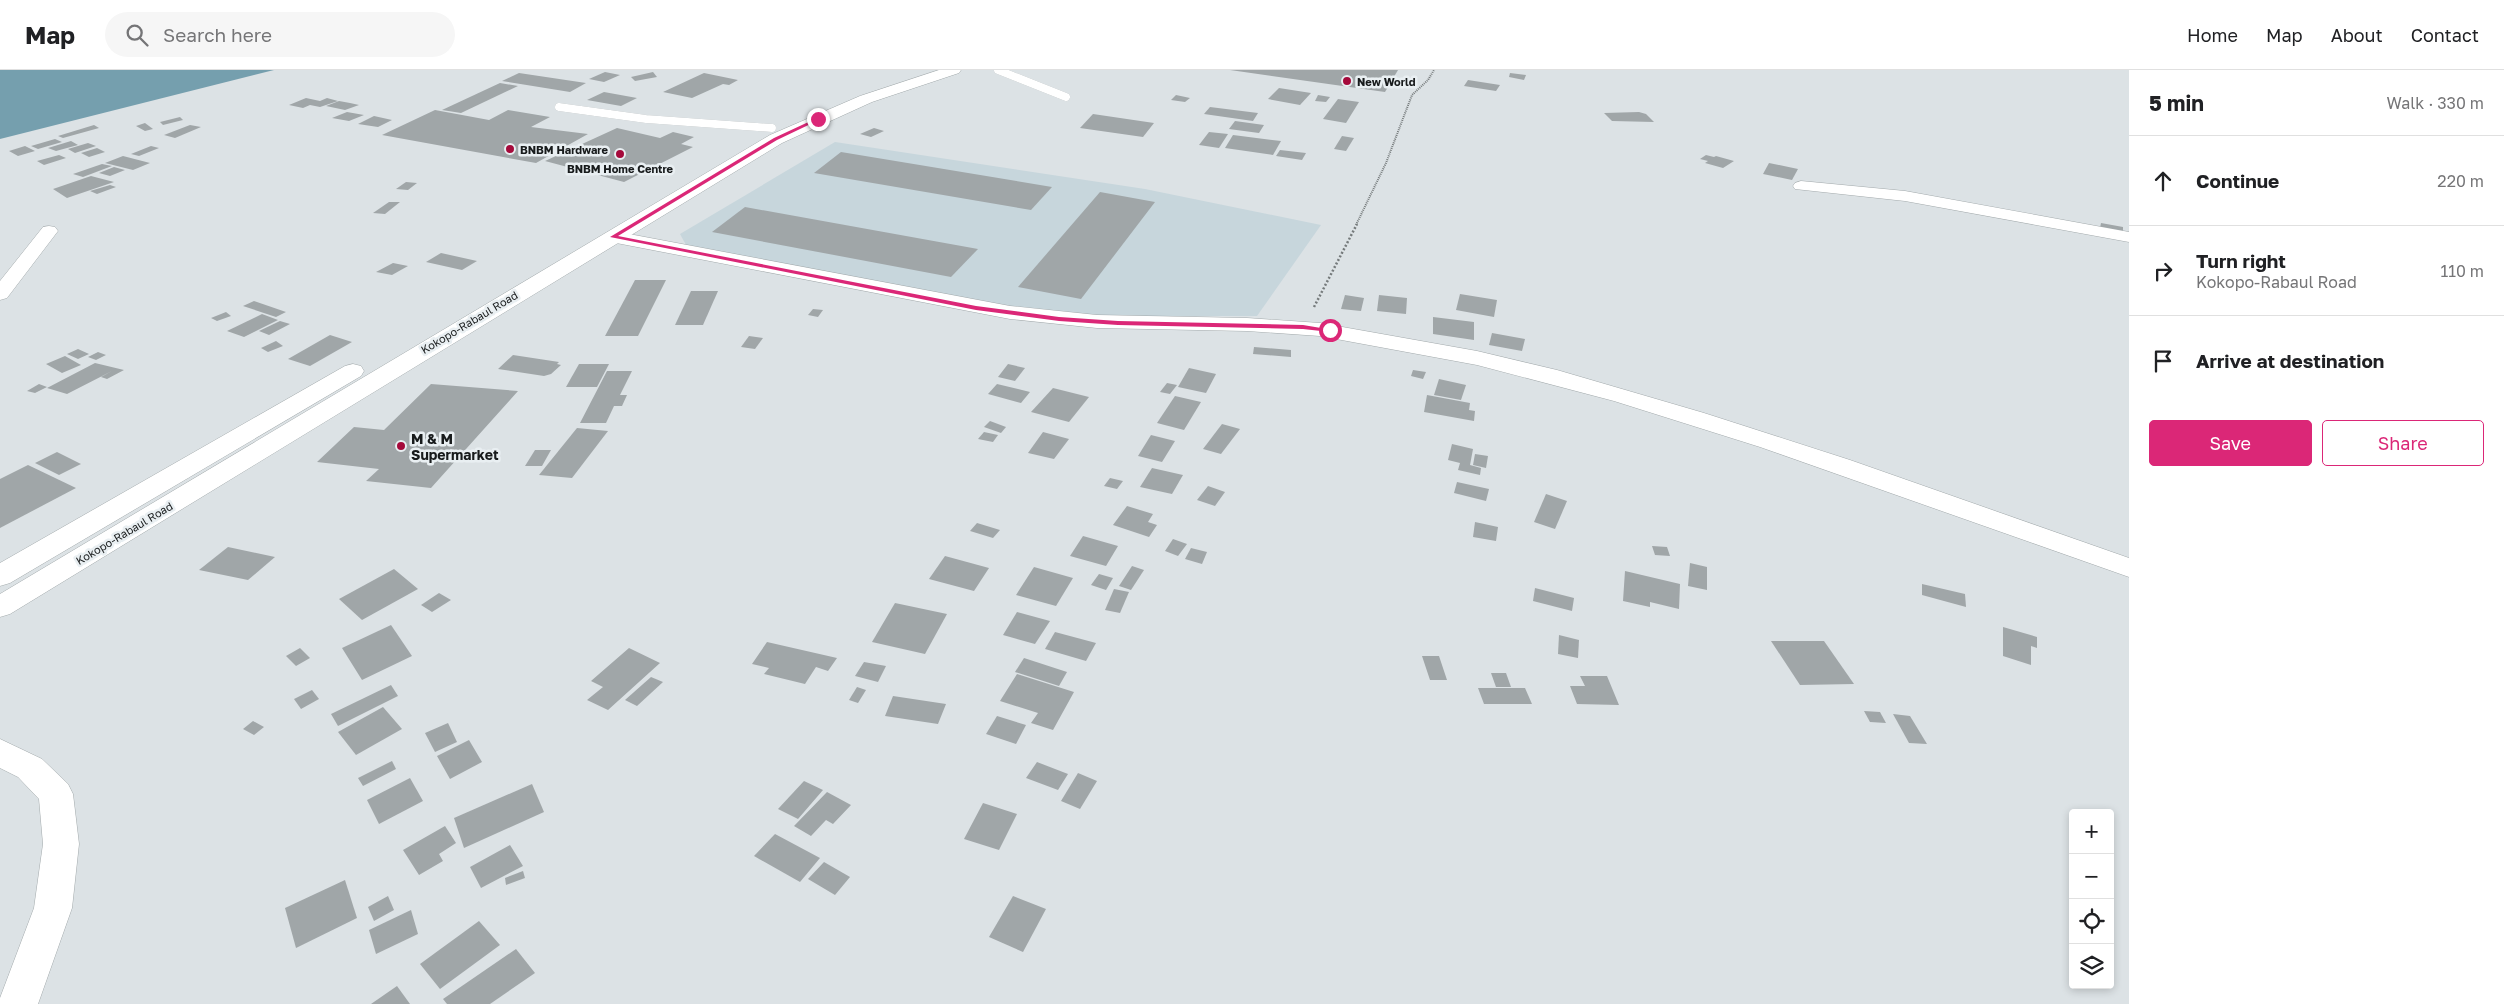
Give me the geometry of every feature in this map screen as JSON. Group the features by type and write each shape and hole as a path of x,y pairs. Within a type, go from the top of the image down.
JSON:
{"main road":[{"name":"Kokopo-Rabaul Road","path":"0,576 707,163 772,128 854,92 923,70"},
{"name":"Kokopo-Rabaul Road","path":"0,607 776,139 866,99 954,70"},
{"path":"613,237 976,308 1059,319 1118,323 1303,327 1368,337 1548,375 1705,422 1916,493 2129,568"},
{"path":"0,752 30,768 56,794 61,844 53,908 18,1004"}],"street":[{"path":"1802,186 1905,196 2129,237"},
{"path":"0,294 49,231"}],"lane":[{"path":"998,70 1066,97"},
{"path":"559,107 646,119 772,128"}],"path":[{"path":"1303,327 1344,250 1386,163 1412,95 1428,80 1434,70"}],"shaded area":[{"path":"835,142 1145,189 1321,225 1257,316 1115,316 1005,312 686,245 680,234"}],"water":[{"path":"0,70 274,70 0,139"}],"building":[{"name":"New World","path":"1230,70 1398,70 1385,92"},
{"path":"605,72 620,75 604,82 589,79"},
{"path":"653,72 657,77 635,81 631,77"},
{"path":"519,73 586,83 570,92 502,81"},
{"path":"704,73 738,80 729,85 723,84 692,98 663,92"},
{"path":"1510,73 1526,75 1524,80 1509,77"},
{"path":"1468,80 1500,85 1496,91 1464,86"},
{"path":"500,83 518,86 461,113 442,110"},
{"path":"1279,88 1311,93 1300,105 1268,99"},
{"path":"604,92 637,98 621,106 587,100"},
{"path":"1176,95 1190,98 1185,102 1171,100"},
{"path":"1318,95 1330,97 1326,102 1315,101"},
{"path":"306,98 320,101 327,98 338,101 320,107 310,105 303,108 289,105"},
{"path":"1338,99 1359,102 1346,123 1323,119"},
{"path":"339,101 359,105 345,110 326,106"},
{"path":"1210,107 1258,113 1253,121 1204,114"},
{"name":"BNBM Hardware","path":"435,110 489,120 508,110 550,117 531,127 588,134 536,163 382,135"},
{"path":"347,112 364,115 349,121 332,118"},
{"path":"1639,112 1646,114 1654,122 1612,121 1604,113"},
{"path":"1093,114 1154,123 1143,137 1080,128"},
{"path":"374,116 392,120 378,127 358,124"},
{"path":"180,117 183,120 163,125 160,122"},
{"path":"1235,121 1264,125 1259,133 1229,129"},
{"path":"145,123 153,129 145,131 136,126"},
{"path":"94,125 99,128 63,138 58,136"},
{"path":"190,125 201,127 175,138 164,135"},
{"name":"BNBM Home Centre","path":"617,128 660,138 673,132 694,137 681,144 693,147 624,182 545,161"},
{"path":"874,128 884,131 871,137 860,134"},
{"path":"1209,132 1228,134 1219,148 1199,145"},
{"path":"1233,135 1281,141 1273,155 1225,148"},
{"path":"1342,136 1354,138 1346,151 1334,149"},
{"path":"55,139 62,142 38,149 31,146"},
{"path":"71,141 78,145 56,151 48,148"},
{"path":"88,143 96,146 75,153 68,149"},
{"path":"25,146 35,151 18,156 9,151"},
{"path":"151,146 159,148 139,156 131,154"},
{"path":"97,148 105,152 89,157 81,153"},
{"path":"1280,150 1306,153 1302,160 1276,156"},
{"path":"841,152 1052,187 1031,210 814,173"},
{"path":"59,155 66,158 44,165 37,161"},
{"path":"1706,155 1734,161 1723,168 1705,163 1708,161 1700,159"},
{"path":"123,156 150,163 133,170 105,163"},
{"path":"1769,163 1798,169 1792,180 1763,174"},
{"path":"102,164 112,166 83,177 73,174"},
{"path":"114,167 125,170 110,176 99,173"},
{"path":"91,176 114,182 67,198 53,189"},
{"path":"406,182 417,183 408,190 396,189"},
{"path":"110,185 116,187 97,194 90,191"},
{"path":"1100,192 1155,202 1081,299 1018,287"},
{"path":"389,202 400,202 385,214 373,213"},
{"path":"745,207 978,249 951,277 712,232"},
{"path":"2101,223 2123,227 2123,232 2100,228"},
{"path":"441,253 477,261 462,270 426,262"},
{"path":"393,263 408,266 392,275 376,272"},
{"path":"635,280 666,280 638,336 605,336"},
{"path":"691,291 718,291 703,325 675,325"},
{"path":"1460,294 1497,300 1494,317 1456,310"},
{"path":"1345,295 1364,298 1361,311 1341,309"},
{"path":"1379,295 1407,298 1406,314 1377,311"},
{"path":"254,301 286,312 276,317 243,306"},
{"path":"813,309 823,310 818,317 808,315"},
{"path":"226,312 231,316 217,321 211,318"},
{"path":"262,314 278,320 244,337 227,331"},
{"path":"1433,317 1474,322 1474,340 1433,334"},
{"path":"280,321 290,324 269,335 259,331"},
{"path":"1492,333 1525,339 1522,351 1489,345"},
{"path":"330,335 352,342 310,366 288,359"},
{"path":"749,336 763,338 755,349 741,347"},
{"path":"276,341 283,346 268,352 261,348"},
{"path":"1254,347 1291,350 1291,357 1253,354"},
{"path":"78,349 89,354 78,359 67,354"},
{"path":"98,352 106,355 96,360 88,357"},
{"path":"513,355 559,362 557,364 561,365 551,374 544,376 498,369"},
{"path":"65,356 81,365 62,373 46,364"},
{"path":"95,363 124,370 107,379 101,377 112,371 67,394 47,388"},
{"path":"579,364 609,364 597,387 566,387"},
{"path":"1008,364 1025,368 1015,381 998,377"},
{"path":"1189,368 1216,374 1206,393 1178,387"},
{"path":"1413,370 1426,372 1423,379 1411,376"},
{"path":"607,371 632,371 620,395 627,395 622,406 614,406 606,423 580,423"},
{"path":"1439,379 1466,385 1461,400 1434,395"},
{"path":"1167,383 1177,385 1170,394 1160,392"},
{"path":"39,384 47,387 35,393 27,391"},
{"name":"M & M Supermarket","path":"431,384 518,391 431,488 366,481 379,469 317,462 354,427 384,430"},
{"path":"997,384 1030,392 1021,403 988,394"},
{"path":"1053,388 1089,397 1069,422 1031,412"},
{"path":"1427,395 1470,403 1469,410 1475,411 1474,421 1424,412"},
{"path":"1175,396 1201,402 1184,430 1157,423"},
{"path":"990,421 1006,427 1001,433 984,427"},
{"path":"1222,424 1240,429 1221,454 1203,449"},
{"path":"577,428 608,431 572,478 539,475"},
{"path":"984,432 998,435 993,442 978,439"},
{"path":"1043,432 1069,439 1054,459 1028,453"},
{"path":"1151,435 1175,441 1162,462 1138,456"},
{"path":"1452,444 1473,449 1470,465 1481,468 1480,475 1458,470 1460,463 1448,460"},
{"path":"535,450 551,450 542,466 525,466"},
{"path":"57,452 81,464 59,475 35,463"},
{"path":"1475,454 1488,456 1486,468 1473,465"},
{"path":"28,465 76,488 0,528 0,479"},
{"path":"1152,468 1183,475 1172,494 1140,487"},
{"path":"1110,478 1123,481 1117,489 1104,486"},
{"path":"1457,482 1489,489 1486,501 1454,493"},
{"path":"1208,486 1225,492 1215,506 1197,500"},
{"path":"1546,494 1567,501 1555,529 1534,522"},
{"path":"1127,506 1153,514 1148,522 1157,525 1149,537 1113,525"},
{"path":"1475,522 1498,527 1496,541 1473,537"},
{"path":"977,523 1000,530 993,538 970,531"},
{"path":"1083,536 1118,546 1106,566 1070,556"},
{"path":"1173,539 1187,544 1178,556 1165,551"},
{"path":"1652,546 1667,547 1670,556 1655,555"},
{"path":"228,547 275,557 248,580 199,570"},
{"path":"1191,548 1207,552 1202,564 1185,559"},
{"path":"945,556 989,568 974,591 929,579"},
{"path":"1690,563 1707,567 1707,590 1688,586"},
{"path":"1132,566 1144,570 1131,590 1119,586"},
{"path":"1034,567 1073,578 1056,606 1016,595"},
{"path":"394,569 418,589 362,620 339,599"},
{"path":"1625,571 1680,584 1679,609 1650,602 1650,607 1623,601"},
{"path":"1099,574 1113,578 1106,590 1091,585"},
{"path":"1922,584 1965,594 1966,607 1922,595"},
{"path":"1535,588 1574,598 1572,611 1533,601"},
{"path":"1114,589 1129,592 1120,613 1105,610"},
{"path":"439,593 451,600 432,612 421,605"},
{"path":"895,603 947,614 925,654 872,642"},
{"path":"1017,612 1050,621 1035,644 1003,635"},
{"path":"391,625 412,656 362,680 342,648"},
{"path":"2003,627 2037,637 2037,648 2031,646 2031,665 2003,656"},
{"path":"1055,632 1096,643 1086,661 1045,649"},
{"path":"1559,635 1579,640 1578,658 1558,654"},
{"path":"1771,641 1824,641 1854,684 1800,685"},
{"path":"767,642 837,658 828,671 816,667 805,684 764,674 769,668 752,664"},
{"path":"300,648 310,658 296,666 286,656"},
{"path":"629,648 660,663 608,710 587,700 603,687 591,681"},
{"path":"1422,656 1439,656 1447,680 1430,680"},
{"path":"1024,658 1067,672 1059,686 1015,672"},
{"path":"864,662 886,666 878,682 855,676"},
{"path":"1491,673 1506,673 1511,687 1496,687"},
{"path":"1017,674 1074,692 1053,730 1031,723 1038,713 1000,701"},
{"path":"1580,676 1607,676 1619,705 1577,704 1570,686 1585,686"},
{"path":"651,677 663,682 637,706 625,700"},
{"path":"391,685 398,696 338,726 331,714"},
{"path":"857,687 866,690 858,703 849,700"},
{"path":"1478,688 1525,688 1532,704 1484,704"},
{"path":"312,690 319,699 301,709 294,699"},
{"path":"893,696 946,704 938,724 885,716"},
{"path":"383,707 402,729 356,755 338,732"},
{"path":"1864,711 1880,712 1886,723 1870,722"},
{"path":"1893,714 1910,716 1927,744 1909,743"},
{"path":"997,716 1026,725 1016,744 986,734"},
{"path":"253,721 264,727 254,735 243,729"},
{"path":"448,723 457,742 435,752 425,733"},
{"path":"469,740 482,762 450,779 437,756"},
{"path":"392,761 396,769 363,786 358,778"},
{"path":"1037,762 1068,774 1058,790 1026,778"},
{"path":"1078,773 1097,781 1080,809 1061,801"},
{"path":"410,778 423,801 379,824 367,800"},
{"path":"804,781 823,790 798,819 778,809"},
{"path":"532,784 544,812 464,848 454,818"},
{"path":"827,792 851,805 833,824 826,820 811,836 794,826"},
{"path":"983,803 1017,814 999,850 964,839"},
{"path":"445,826 456,843 439,854 443,861 419,875 403,850"},
{"path":"775,834 820,858 800,882 754,856"},
{"path":"510,845 523,866 481,888 470,867"},
{"path":"824,862 850,877 835,895 808,879"},
{"path":"523,871 525,878 506,885 505,878"},
{"path":"345,880 357,918 296,948 285,908"},
{"path":"388,896 394,910 374,921 368,907"},
{"path":"1013,896 1046,909 1023,952 989,937"},
{"path":"411,910 418,934 376,954 369,930"},
{"path":"479,921 500,945 440,989 420,964"},
{"path":"516,949 535,973 490,1004 447,1004 443,999"},
{"path":"397,986 410,1004 371,1004"}],"place":[{"name":"New World","path":"1347,81"},
{"name":"BNBM Hardware","path":"510,149"},
{"name":"BNBM Home Centre","path":"620,154"},
{"name":"M & M Supermarket","path":"401,446"}],"route":[{"path":"818,119 776,139 728,166 613,237 976,308 1059,319 1118,323 1303,327 1330,330"}]}
